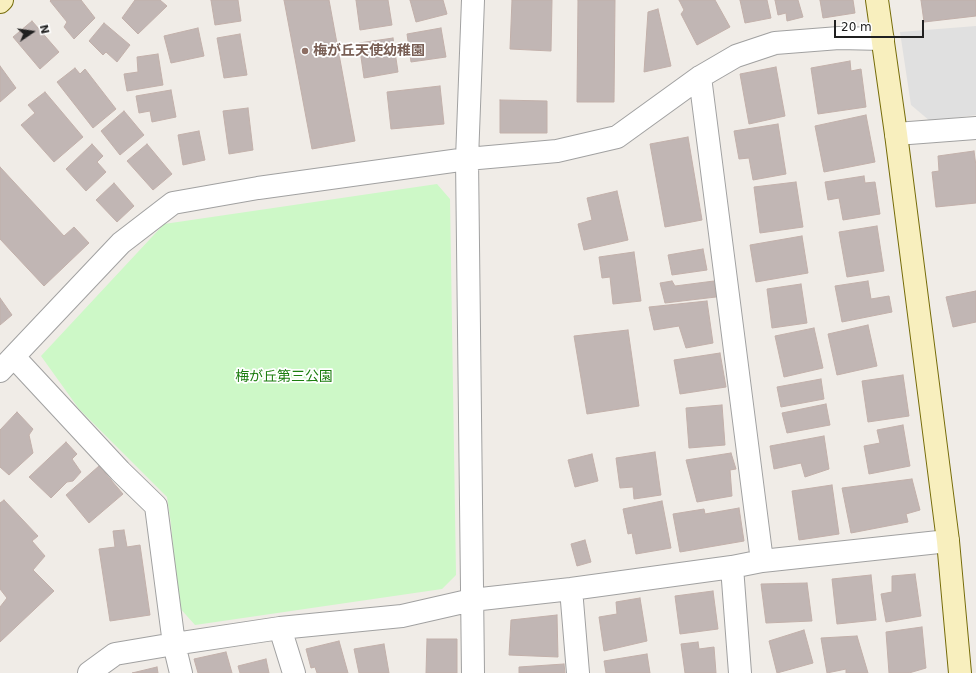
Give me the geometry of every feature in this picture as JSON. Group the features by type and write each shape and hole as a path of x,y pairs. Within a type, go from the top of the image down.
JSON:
{"street":[{"path":"473,0 467,159 473,673"},
{"path":"877,0 896,134 948,540 960,673"},
{"path":"181,673 174,644 156,506 7,364 121,243 173,203 258,188 467,159 557,151 617,137 700,77 736,56 775,43 840,38 882,39"},
{"path":"700,77 762,561"},
{"path":"896,134 976,128"},
{"path":"90,673 115,654 174,644 280,628 402,616 472,600 572,589 732,567 762,561 948,540"},
{"path":"732,567 740,673"},
{"path":"572,589 578,673"},
{"path":"280,628 294,673"}],"green space":[{"name":"梅が丘第三公園","path":"437,184 450,199 456,575 442,589 195,625 178,606 171,524 167,497 79,409 41,356 164,224"}],"shaded area":[{"path":"976,26 976,115 930,121 911,105 900,32"}],"building":[{"path":"81,0 95,18 74,39 64,27 67,22 50,1"},
{"path":"135,0 160,0 167,6 138,34 122,18"},
{"path":"211,0 238,0 241,21 215,25"},
{"path":"284,0 329,0 355,141 312,149"},
{"path":"356,0 388,0 392,25 360,30"},
{"path":"410,0 443,0 447,14 416,22"},
{"path":"512,0 552,0 551,51 510,49"},
{"path":"578,0 615,0 614,102 577,102"},
{"path":"679,0 715,0 730,27 697,45 681,14 684,10"},
{"path":"740,0 767,0 771,18 745,23"},
{"path":"775,0 798,0 803,17 787,21 786,13 778,15"},
{"path":"820,0 853,0 855,13 823,18"},
{"path":"921,0 976,0 976,16 924,22"},
{"path":"658,9 671,66 644,72 648,12"},
{"path":"32,21 59,52 40,69 13,37"},
{"path":"104,23 130,45 117,62 106,52 103,55 89,41"},
{"path":"198,28 204,56 171,63 164,36"},
{"path":"441,28 446,57 411,62 407,34"},
{"path":"240,34 247,75 224,78 217,38"},
{"path":"393,38 398,72 364,78 359,43"},
{"path":"158,54 163,85 127,91 124,74 138,72 137,57"},
{"path":"850,61 851,71 861,69 866,107 818,114 811,68"},
{"path":"0,66 16,88 0,102"},
{"path":"776,67 785,116 749,124 740,74"},
{"path":"75,68 80,74 85,69 116,109 93,128 57,82"},
{"path":"440,86 444,124 391,129 387,92"},
{"path":"171,90 176,117 152,122 150,111 139,113 136,96"},
{"path":"45,92 83,137 54,162 21,125 35,113 28,105"},
{"path":"500,100 547,101 547,133 500,133"},
{"path":"248,108 253,150 229,154 223,111"},
{"path":"124,111 144,135 120,155 101,131"},
{"path":"866,115 875,162 824,172 815,126"},
{"path":"778,124 786,174 753,180 749,158 739,159 734,131"},
{"path":"199,131 205,160 183,165 178,135"},
{"path":"688,137 702,220 665,227 650,144"},
{"path":"92,144 103,156 97,162 106,172 86,191 66,169"},
{"path":"147,144 172,174 153,190 127,161"},
{"path":"974,151 976,166 976,203 936,207 932,172 939,171 938,156"},
{"path":"0,167 64,236 74,227 89,243 44,286 0,239"},
{"path":"864,176 865,183 875,182 880,214 843,220 839,198 828,200 825,182"},
{"path":"796,182 803,227 760,233 754,187"},
{"path":"114,183 134,206 117,222 96,200"},
{"path":"617,191 628,240 584,250 578,224 592,220 587,198"},
{"path":"877,226 884,271 847,277 839,232"},
{"path":"802,236 808,273 756,282 750,245"},
{"path":"703,249 707,270 672,275 668,255"},
{"path":"634,252 641,301 613,304 610,277 602,278 599,257"},
{"path":"672,281 675,286 714,281 716,297 665,303 660,283"},
{"path":"868,281 871,299 889,296 892,312 842,322 835,286"},
{"path":"801,284 807,323 772,328 767,289"},
{"path":"976,291 976,322 953,327 946,297"},
{"path":"0,298 12,315 0,325"},
{"path":"707,301 713,343 686,348 679,326 654,330 649,307"},
{"path":"868,325 877,366 837,375 828,334"},
{"path":"814,328 823,368 784,377 775,336"},
{"path":"628,330 639,406 587,414 574,336"},
{"path":"720,353 726,387 680,394 674,360"},
{"path":"903,375 909,416 868,422 862,381"},
{"path":"821,379 824,399 781,407 777,387"},
{"path":"826,404 830,425 787,433 782,413"},
{"path":"722,405 725,445 689,448 686,408"},
{"path":"17,412 33,429 29,435 33,453 9,475 0,467 0,430"},
{"path":"903,425 910,466 869,474 864,446 880,443 877,430"},
{"path":"824,436 829,469 805,477 801,463 774,469 770,446"},
{"path":"66,442 77,454 72,459 81,472 73,481 67,482 51,498 29,477"},
{"path":"655,452 661,495 634,499 633,487 620,488 616,458"},
{"path":"731,453 736,469 730,470 732,496 697,502 686,460"},
{"path":"592,454 598,481 575,487 568,460"},
{"path":"99,466 123,494 89,523 66,495"},
{"path":"912,479 920,510 906,514 908,522 851,533 842,488"},
{"path":"832,485 839,534 799,540 792,491"},
{"path":"4,500 38,536 32,541 45,556 33,570 54,591 0,642 0,607 7,598 0,589 0,503"},
{"path":"662,501 671,548 636,554 632,533 628,534 623,509"},
{"path":"739,508 744,541 680,552 673,514 704,509 705,514"},
{"path":"124,530 127,547 140,545 150,615 110,621 99,549 115,547 113,531"},
{"path":"585,540 591,562 577,566 571,544"},
{"path":"915,574 921,616 886,622 881,594 892,592 892,576"},
{"path":"871,575 876,620 837,624 832,579"},
{"path":"807,583 812,621 766,623 761,584"},
{"path":"713,591 718,629 680,634 675,596"},
{"path":"640,598 647,641 604,651 599,617 617,614 616,602"},
{"path":"557,615 558,657 509,655 511,620"},
{"path":"922,627 926,668 909,673 889,673 886,632"},
{"path":"804,630 813,663 777,673 769,641"},
{"path":"857,636 868,673 846,673 846,669 827,673 821,638"},
{"path":"427,639 457,639 457,673 426,673"},
{"path":"339,641 348,673 317,673 315,667 311,668 306,649"},
{"path":"698,642 699,649 714,647 716,673 685,673 681,644"},
{"path":"384,644 389,673 359,673 354,649"},
{"path":"226,652 232,673 198,673 194,659"},
{"path":"647,654 650,673 606,673 604,661"},
{"path":"266,659 269,673 240,673 238,666"},
{"path":"564,664 565,673 519,673 519,667"},
{"path":"157,667 158,673 132,673"}],"place":[{"name":"梅が丘天使幼稚園","path":"305,51"}]}
